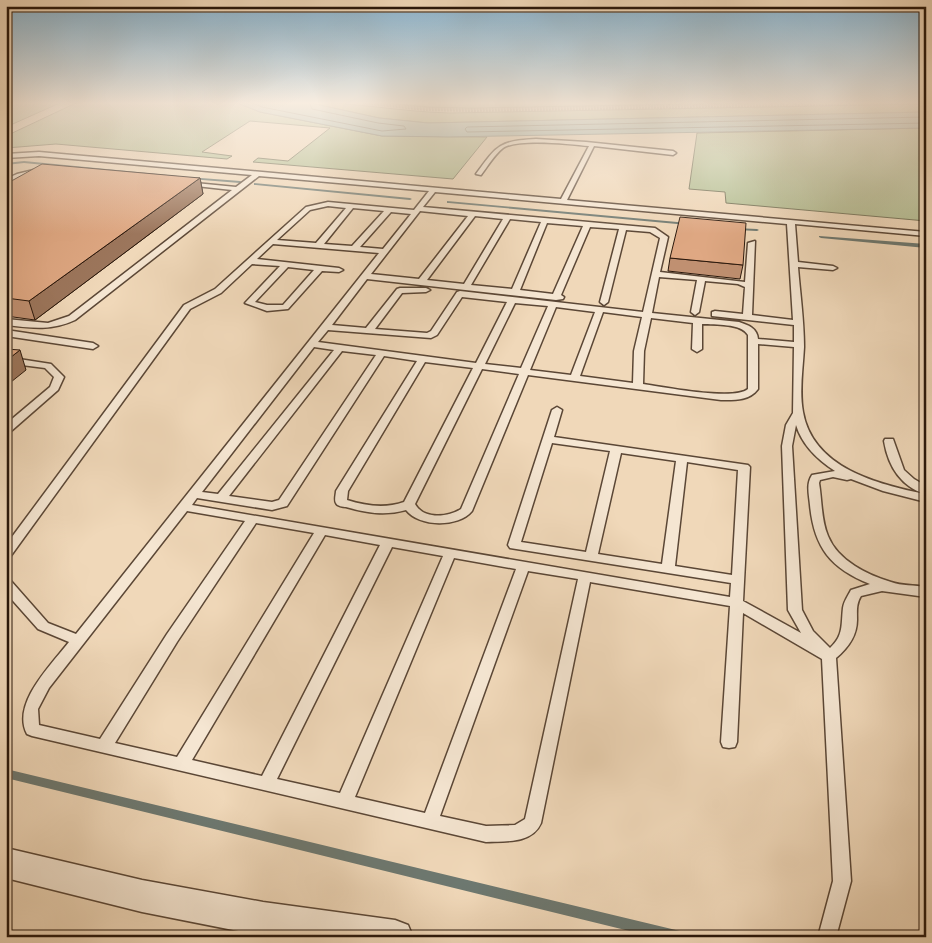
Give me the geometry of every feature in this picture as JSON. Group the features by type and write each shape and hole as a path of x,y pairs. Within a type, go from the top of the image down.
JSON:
{"street":[{"path":"6,863 142,896 253,917 395,937"}],"lane":[{"path":"479,174 500,148 505,146"},
{"path":"564,202 592,146"},
{"path":"604,146 673,152"},
{"path":"6,156 39,154 926,234"},
{"path":"6,182 27,172 53,170"},
{"path":"6,322 51,326 61,324 72,318 257,174"},
{"path":"182,183 238,189"},
{"path":"433,190 44,684 30,709 32,730 486,834 518,833 534,823 585,576"},
{"path":"6,554 93,439 174,322 187,307 218,291 308,208 328,204 474,213 652,230 664,237 639,351 638,385"},
{"path":"318,246 352,206"},
{"path":"354,248 390,209"},
{"path":"421,282 474,213"},
{"path":"324,327 418,337 434,333 463,290 508,216"},
{"path":"423,358 342,492 341,502 353,506 388,511 409,504 514,296 545,220"},
{"path":"791,222 799,345 798,413 804,434 811,444 825,459 844,473 859,480"},
{"path":"409,504 412,510 438,521 455,519 466,511 587,224"},
{"path":"575,377 602,306 622,227"},
{"path":"271,242 384,251"},
{"path":"747,318 752,243"},
{"path":"250,261 339,270"},
{"path":"286,264 249,303 279,309 285,307 320,268"},
{"path":"794,264 833,268"},
{"path":"656,274 739,282 749,286"},
{"path":"364,276 421,282 463,290 602,306 697,316 797,323"},
{"path":"697,349 697,316 702,278"},
{"path":"368,331 400,291 414,289 463,290"},
{"path":"310,344 721,396 738,397 749,394 753,389 752,332 745,327 697,316"},
{"path":"6,333 93,346"},
{"path":"753,341 799,345"},
{"path":"220,499 340,348"},
{"path":"193,494 272,506 283,503 382,353"},
{"path":"6,360 48,366 59,377 54,388 6,430"},
{"path":"557,410 514,545 737,580"},
{"path":"798,413 791,426 787,446 795,610 808,634 829,656 842,881 827,937"},
{"path":"547,439 744,467 735,602 729,742"},
{"path":"889,441 893,462 898,471 910,482 926,491"},
{"path":"591,557 616,449"},
{"path":"668,569 682,458"},
{"path":"926,498 901,494 859,480 832,474 816,478 813,483 822,537 830,551 846,566 871,580 895,587 926,592"},
{"path":"183,507 735,602 829,656"},
{"path":"104,747 172,638 253,519"},
{"path":"181,764 322,530"},
{"path":"266,784 388,542"},
{"path":"345,801 450,553"},
{"path":"430,821 524,565"},
{"path":"6,584 43,626 78,640"},
{"path":"829,656 843,646 848,638 851,603 856,592 870,587 895,587"}],"green space":[{"path":"6,146 31,146 6,148"},
{"path":"79,146 211,146 202,152 232,156 227,159"},
{"path":"307,146 480,146 453,179 253,162 258,158 288,161"},
{"path":"695,146 926,146 926,221 726,203 725,192 689,189"}],"building":[{"path":"42,164 200,178 29,301 6,298 6,184"},
{"path":"680,217 746,223 743,265 670,258"},
{"path":"6,349 20,350 6,361"}],"waterway":[{"path":"6,164 24,162 178,177"},
{"path":"190,178 240,182"},
{"path":"256,184 410,199"},
{"path":"449,202 688,224"},
{"path":"737,229 757,230"},
{"path":"821,237 926,246"},
{"path":"6,773 680,937"}]}
